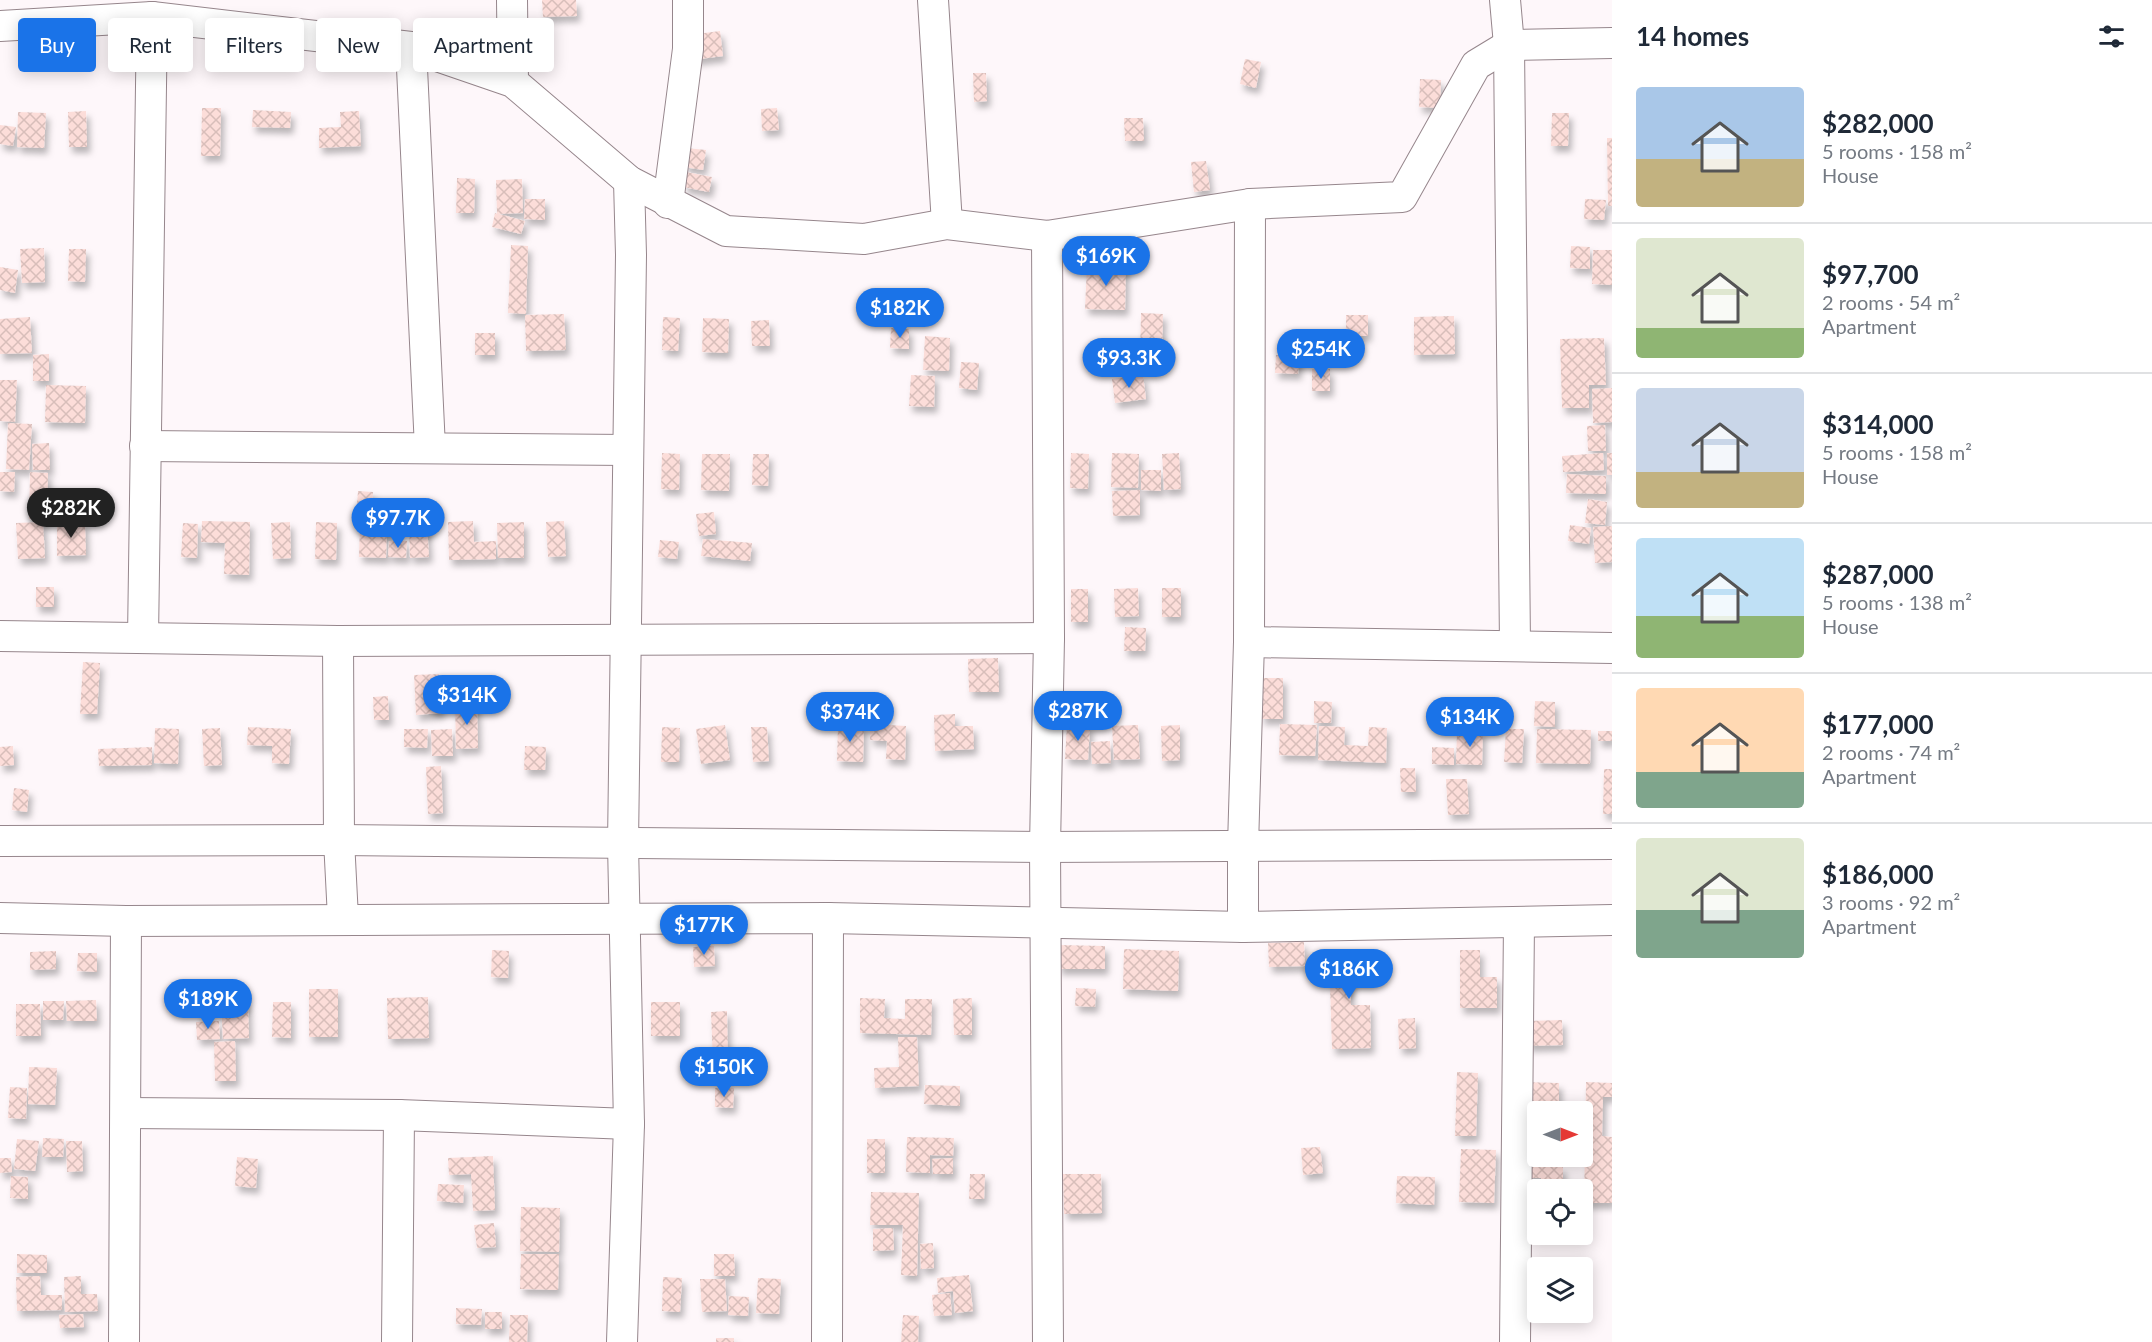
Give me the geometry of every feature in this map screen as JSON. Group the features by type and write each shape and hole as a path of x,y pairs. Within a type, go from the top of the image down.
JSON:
{"street":[{"path":"512,0 513,82"},
{"path":"668,203 688,49 688,0"},
{"path":"933,0 947,224"},
{"path":"1505,0 1509,45 1515,646"},
{"path":"0,26 227,13 411,47 513,82 629,181 726,231 864,239 947,224 1047,236 1250,204 1402,197 1476,64 1509,45 1612,43"},
{"path":"144,638 144,446 152,16"},
{"path":"411,47 430,448"},
{"path":"622,1342 629,1124 623,844 631,255 629,181"},
{"path":"1243,927 1249,642 1250,204"},
{"path":"1047,236 1049,638 1045,847 1048,923 1048,1342"},
{"path":"144,446 628,450"},
{"path":"0,636 338,641 1049,638"},
{"path":"338,641 339,840 343,918"},
{"path":"1249,642 1612,648"},
{"path":"0,841 339,840 1045,847 1612,844"},
{"path":"0,918 126,921 343,918 625,921 828,918 1243,927 1612,920"},
{"path":"827,1342 828,918"},
{"path":"124,1342 126,921"},
{"path":"1515,1342 1519,921"},
{"path":"126,1113 399,1115 629,1124"},
{"path":"397,1342 399,1115"}],"building":[{"path":"542,0 576,0 577,16 543,17"},
{"path":"720,31 723,56 692,60 689,35"},
{"path":"1245,59 1261,62 1256,88 1240,84"},
{"path":"973,73 986,73 987,101 974,102"},
{"path":"1420,79 1441,80 1440,108 1419,107"},
{"path":"202,108 221,108 220,156 201,156"},
{"path":"777,108 779,130 762,131 761,109"},
{"path":"253,110 291,112 290,128 252,127"},
{"path":"86,111 87,147 69,147 68,112"},
{"path":"359,111 361,146 319,148 319,128 341,127 340,112"},
{"path":"18,112 46,113 44,148 17,147"},
{"path":"1552,113 1569,113 1568,146 1551,146"},
{"path":"1124,118 1143,118 1144,141 1125,141"},
{"path":"0,125 16,127 13,146 0,144"},
{"path":"1607,138 1612,138 1612,206 1608,206"},
{"path":"686,148 706,150 703,170 684,167"},
{"path":"1206,161 1210,190 1194,192 1191,162"},
{"path":"686,172 712,177 709,192 683,187"},
{"path":"457,178 475,179 474,213 456,213"},
{"path":"522,179 523,213 497,214 496,180"},
{"path":"525,199 545,199 545,220 524,219"},
{"path":"1585,199 1606,200 1604,220 1584,219"},
{"path":"495,213 525,221 521,234 492,227"},
{"path":"511,245 528,246 526,314 508,313"},
{"path":"1571,246 1590,247 1590,269 1570,268"},
{"path":"44,248 45,282 22,283 20,249"},
{"path":"69,249 86,249 85,282 68,281"},
{"path":"1593,250 1612,250 1612,285 1592,284"},
{"path":"1087,264 1126,265 1125,310 1085,309"},
{"path":"0,267 18,270 15,293 0,290"},
{"path":"1141,313 1163,314 1162,354 1140,354"},
{"path":"564,314 566,350 526,351 525,315"},
{"path":"1346,315 1368,315 1368,336 1346,336"},
{"path":"1454,316 1455,354 1414,355 1414,317"},
{"path":"30,317 32,353 0,354 0,319"},
{"path":"663,317 680,318 678,351 662,350"},
{"path":"703,318 729,319 728,353 702,352"},
{"path":"769,320 770,346 752,346 751,321"},
{"path":"891,328 909,329 909,349 890,348"},
{"path":"475,333 495,333 495,355 475,355"},
{"path":"925,336 950,338 949,371 923,370"},
{"path":"1295,336 1317,337 1316,355 1294,353"},
{"path":"1604,338 1606,385 1589,385 1589,408 1562,408 1560,339"},
{"path":"49,354 49,381 33,381 33,355"},
{"path":"1276,355 1299,356 1298,374 1275,373"},
{"path":"961,362 979,363 977,390 959,388"},
{"path":"1312,369 1330,369 1330,391 1312,391"},
{"path":"911,375 935,376 934,407 909,406"},
{"path":"1143,375 1146,399 1115,403 1112,379"},
{"path":"0,380 17,380 15,422 0,421"},
{"path":"46,385 86,386 85,423 45,422"},
{"path":"1612,388 1612,422 1593,423 1592,389"},
{"path":"8,423 32,424 29,470 6,469"},
{"path":"1605,425 1606,451 1588,451 1587,426"},
{"path":"49,443 50,470 33,470 32,444"},
{"path":"662,453 680,454 679,490 661,489"},
{"path":"1071,453 1089,454 1088,489 1070,488"},
{"path":"1112,453 1139,454 1138,488 1111,487"},
{"path":"1179,453 1181,489 1164,490 1162,454"},
{"path":"1603,453 1604,470 1563,472 1562,456"},
{"path":"1607,453 1612,453 1612,475 1607,475"},
{"path":"702,454 730,454 729,491 701,490"},
{"path":"753,454 769,454 768,486 752,485"},
{"path":"1141,470 1161,470 1161,491 1141,490"},
{"path":"0,472 15,472 14,492 0,491"},
{"path":"30,472 48,473 47,520 29,519"},
{"path":"1567,474 1606,476 1606,494 1566,493"},
{"path":"1140,490 1140,515 1113,516 1112,491"},
{"path":"358,491 373,492 371,518 356,517"},
{"path":"1588,499 1607,502 1605,525 1585,523"},
{"path":"714,512 716,534 699,536 696,514"},
{"path":"202,521 250,522 249,575 224,574 225,543 201,542"},
{"path":"473,521 474,542 496,541 496,559 449,560 448,522"},
{"path":"564,521 566,556 548,557 546,522"},
{"path":"43,522 45,558 18,559 16,523"},
{"path":"290,522 291,558 273,559 271,523"},
{"path":"316,522 337,523 336,560 315,559"},
{"path":"360,522 387,523 386,558 359,557"},
{"path":"427,522 429,557 410,558 409,523"},
{"path":"524,522 524,558 498,558 497,523"},
{"path":"57,523 85,523 86,555 57,556"},
{"path":"183,523 198,524 197,558 181,557"},
{"path":"1570,525 1591,528 1589,544 1568,541"},
{"path":"1612,526 1612,562 1595,563 1593,527"},
{"path":"703,539 752,543 750,561 701,556"},
{"path":"660,540 679,542 677,559 658,557"},
{"path":"389,541 407,541 406,558 388,557"},
{"path":"36,587 54,587 54,607 36,607"},
{"path":"1138,588 1139,616 1115,617 1114,589"},
{"path":"1162,588 1181,588 1181,617 1162,617"},
{"path":"1071,589 1088,589 1088,622 1071,622"},
{"path":"1125,627 1146,628 1145,651 1124,651"},
{"path":"998,658 999,692 969,692 968,659"},
{"path":"83,662 100,663 97,714 80,714"},
{"path":"439,674 441,713 416,715 414,675"},
{"path":"1262,678 1283,678 1283,719 1261,719"},
{"path":"388,696 389,720 374,720 373,697"},
{"path":"1314,701 1332,702 1331,723 1314,723"},
{"path":"1535,701 1555,702 1555,727 1534,726"},
{"path":"477,702 478,748 456,749 455,703"},
{"path":"955,714 955,726 973,726 974,749 935,751 934,715"},
{"path":"838,724 864,725 863,762 837,761"},
{"path":"870,724 906,726 905,760 886,759 887,741 870,740"},
{"path":"1067,724 1090,725 1088,760 1065,759"},
{"path":"1280,724 1317,725 1315,756 1279,755"},
{"path":"725,725 730,760 701,764 696,729"},
{"path":"1138,725 1140,759 1114,760 1112,726"},
{"path":"1180,725 1180,760 1162,761 1161,726"},
{"path":"1319,726 1345,727 1344,745 1368,746 1369,727 1387,728 1386,763 1318,760"},
{"path":"248,727 291,729 289,764 272,763 272,746 247,745"},
{"path":"662,727 680,728 679,762 661,762"},
{"path":"751,727 767,727 769,761 753,762"},
{"path":"155,728 179,729 178,764 154,763"},
{"path":"220,728 222,765 204,766 202,729"},
{"path":"404,729 428,729 427,748 404,747"},
{"path":"452,729 453,756 432,756 431,730"},
{"path":"1506,729 1524,729 1522,763 1504,762"},
{"path":"1537,729 1591,730 1590,764 1536,763"},
{"path":"1457,730 1483,731 1482,765 1456,764"},
{"path":"1598,731 1612,731 1612,741 1598,741"},
{"path":"1110,741 1111,763 1092,764 1091,742"},
{"path":"13,746 14,765 0,766 0,747"},
{"path":"525,746 546,747 545,770 524,770"},
{"path":"152,747 152,765 99,766 98,749"},
{"path":"1432,747 1454,748 1454,765 1432,764"},
{"path":"441,766 443,813 428,814 426,767"},
{"path":"1400,768 1415,768 1416,792 1401,792"},
{"path":"1604,769 1612,769 1612,814 1603,814"},
{"path":"1446,779 1467,779 1469,814 1448,815"},
{"path":"14,788 29,790 27,812 12,810"},
{"path":"1304,942 1305,966 1269,967 1268,943"},
{"path":"1058,945 1105,946 1105,969 1058,969"},
{"path":"714,946 715,966 694,967 693,947"},
{"path":"1124,949 1179,951 1178,991 1123,989"},
{"path":"1369,949 1370,980 1350,980 1351,1005 1370,1005 1371,1048 1332,1049 1329,951"},
{"path":"492,950 509,951 508,978 491,977"},
{"path":"1460,950 1480,950 1480,977 1497,977 1497,1008 1460,1008"},
{"path":"56,951 56,969 30,970 30,952"},
{"path":"78,953 97,953 97,972 77,971"},
{"path":"1076,988 1096,989 1095,1007 1075,1006"},
{"path":"309,989 338,989 338,1037 309,1037"},
{"path":"428,997 429,1038 388,1039 387,998"},
{"path":"860,998 885,999 884,1018 905,1019 905,999 932,999 931,1035 860,1033"},
{"path":"972,998 972,1035 954,1035 953,999"},
{"path":"96,1000 97,1021 67,1021 66,1001"},
{"path":"43,1001 64,1001 63,1020 43,1020"},
{"path":"248,1002 249,1038 223,1039 221,1004"},
{"path":"273,1002 291,1002 291,1038 272,1037"},
{"path":"651,1002 680,1002 680,1036 651,1036"},
{"path":"16,1004 40,1004 41,1036 16,1036"},
{"path":"727,1011 728,1063 713,1063 711,1012"},
{"path":"1415,1018 1416,1048 1399,1049 1398,1019"},
{"path":"1562,1020 1563,1045 1527,1046 1526,1021"},
{"path":"219,1021 220,1039 197,1040 196,1022"},
{"path":"898,1037 917,1037 919,1086 875,1088 874,1068 899,1067"},
{"path":"235,1041 236,1081 215,1081 214,1042"},
{"path":"29,1067 57,1068 55,1105 28,1104"},
{"path":"1457,1072 1478,1073 1476,1136 1455,1136"},
{"path":"1523,1082 1559,1083 1559,1101 1527,1101 1527,1104 1522,1104"},
{"path":"1586,1082 1612,1083 1612,1097 1603,1097 1602,1136 1612,1137 1612,1203 1593,1203 1593,1179 1584,1179 1585,1167 1593,1167 1593,1101 1586,1101"},
{"path":"925,1085 960,1086 960,1106 924,1104"},
{"path":"10,1087 27,1088 26,1119 8,1118"},
{"path":"715,1088 734,1088 733,1108 715,1107"},
{"path":"1525,1117 1527,1117 1527,1145 1524,1145"},
{"path":"907,1137 954,1138 953,1156 930,1155 930,1173 906,1172"},
{"path":"43,1138 64,1139 63,1157 42,1157"},
{"path":"17,1139 39,1141 35,1171 14,1169"},
{"path":"867,1139 885,1139 885,1173 867,1173"},
{"path":"66,1141 82,1141 83,1171 67,1172"},
{"path":"1320,1147 1323,1173 1303,1175 1301,1148"},
{"path":"1461,1149 1496,1150 1494,1203 1459,1202"},
{"path":"1524,1151 1527,1151 1527,1167 1563,1167 1563,1179 1524,1178"},
{"path":"493,1156 495,1210 473,1211 471,1174 449,1175 448,1158"},
{"path":"237,1157 258,1159 256,1188 235,1186"},
{"path":"0,1158 11,1158 12,1172 0,1173"},
{"path":"953,1158 953,1174 933,1174 932,1159"},
{"path":"970,1174 985,1174 984,1199 969,1199"},
{"path":"1063,1174 1101,1174 1102,1213 1064,1214"},
{"path":"11,1176 28,1177 28,1199 10,1198"},
{"path":"1397,1176 1435,1177 1434,1205 1396,1203"},
{"path":"438,1184 464,1185 463,1203 437,1201"},
{"path":"871,1192 919,1193 917,1276 901,1275 903,1225 870,1225"},
{"path":"521,1207 560,1208 559,1252 520,1251"},
{"path":"494,1223 496,1247 477,1248 474,1225"},
{"path":"893,1228 894,1250 873,1251 873,1229"},
{"path":"933,1243 934,1268 921,1269 920,1244"},
{"path":"17,1254 47,1255 47,1273 17,1273"},
{"path":"521,1254 559,1254 558,1290 520,1289"},
{"path":"714,1254 734,1254 735,1276 714,1276"},
{"path":"969,1275 973,1311 955,1313 953,1291 938,1293 937,1278"},
{"path":"40,1276 41,1295 62,1295 62,1310 17,1311 16,1277"},
{"path":"81,1276 81,1294 97,1294 98,1311 65,1312 64,1277"},
{"path":"663,1277 682,1278 680,1312 662,1311"},
{"path":"758,1278 781,1279 779,1314 756,1313"},
{"path":"700,1279 725,1279 727,1311 702,1312"},
{"path":"950,1293 952,1315 934,1316 932,1295"},
{"path":"729,1296 749,1297 748,1316 728,1315"},
{"path":"456,1308 482,1309 481,1325 456,1324"},
{"path":"485,1312 502,1312 502,1329 485,1329"},
{"path":"83,1314 84,1327 60,1328 59,1315"},
{"path":"510,1315 528,1315 527,1342 509,1342"},
{"path":"903,1315 919,1316 918,1342 901,1342"},
{"path":"716,1338 734,1338 734,1342 716,1342"}]}
